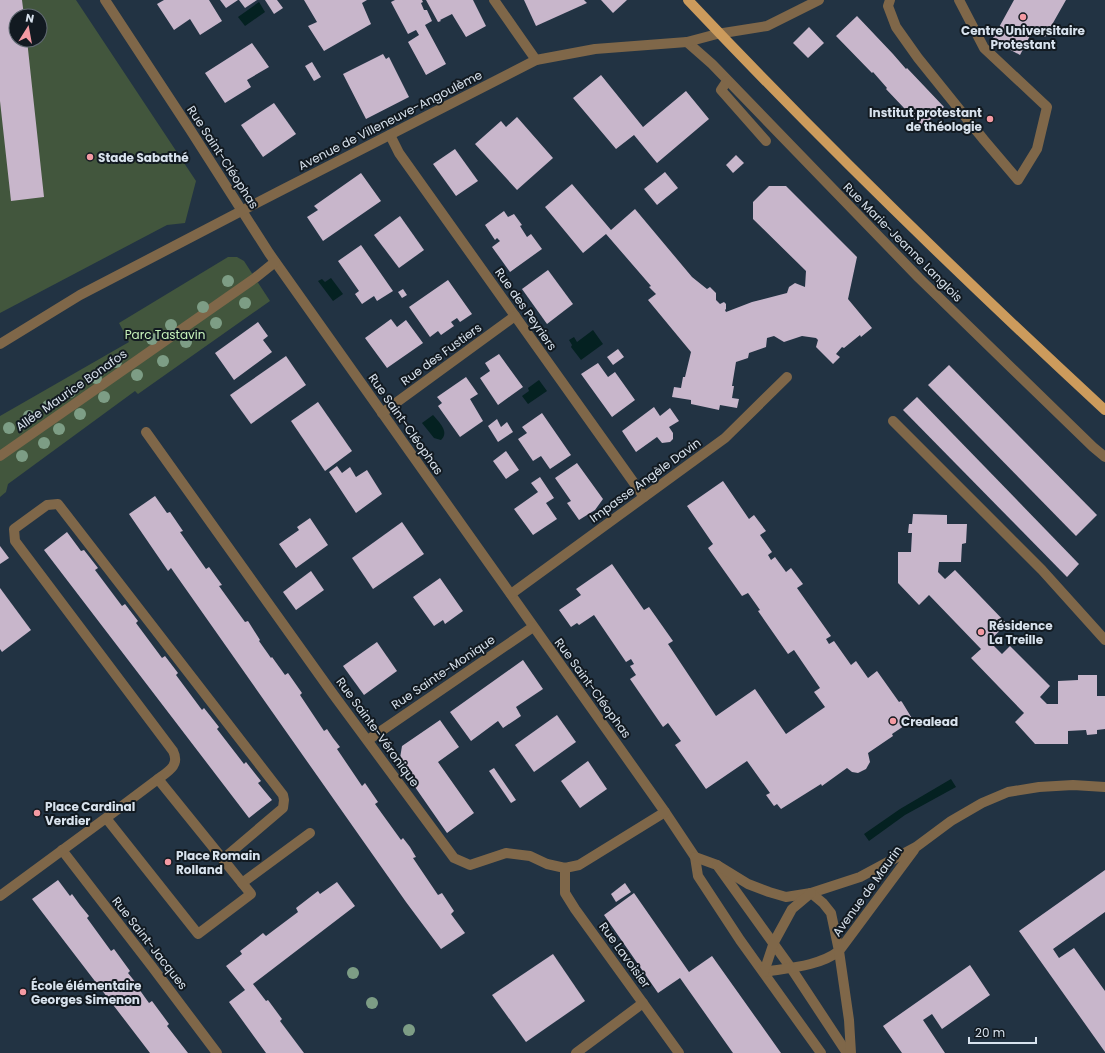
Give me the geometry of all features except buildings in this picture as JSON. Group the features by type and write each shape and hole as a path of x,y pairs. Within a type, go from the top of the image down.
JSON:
{"main road":[{"path":"691,3 755,71 884,201 1105,410"}],"street":[{"name":"Rue Saint-Cléophas","path":"104,0 191,131 275,262 665,812 695,857"},
{"path":"494,0 536,60"},
{"name":"Avenue de Villeneuve-Angoulème","path":"0,344 80,295 536,60 596,49 687,42 717,34 767,26 819,0"},
{"path":"887,2 896,27 918,58 1018,180 1037,150 1047,107 984,48 959,0"},
{"name":"Rue Marie-Jeanne Langlois","path":"687,42 712,64 919,278 1092,447 1105,457"},
{"path":"727,81 721,90 766,141"},
{"name":"Rue des Peyriers","path":"390,135 399,153 644,497"},
{"name":"Allée Maurice Bonafos","path":"0,456 275,262"},
{"name":"Rue des Fustiers","path":"382,413 515,316"},
{"name":"Impasse Angèle Davin","path":"511,594 724,438 787,377"},
{"path":"893,421 1042,570 1105,640"},
{"name":"Rue Sainte-Véronique","path":"146,432 329,688 454,858 470,865 506,853 530,856 547,864 565,868"},
{"path":"0,896 175,766 175,755 173,751 15,541 14,529 47,505 58,504 283,795 283,808 223,859"},
{"name":"Rue Sainte-Monique","path":"368,740 533,627"},
{"path":"106,818 198,934 251,894 158,779"},
{"name":"Avenue de Maurin","path":"695,857 717,865 748,884 769,892 786,896 810,893 860,876 916,847 951,821 982,803 1008,792 1039,787 1073,785 1105,787"},
{"path":"565,868 579,865 665,812"},
{"path":"242,883 310,833"},
{"name":"Avenue de Maurin","path":"810,893 792,909 774,942 764,972 804,965 833,956 839,951 916,847"},
{"name":"Rue Saint-Jacques","path":"62,850 217,1053"},
{"path":"695,857 698,876 740,940 821,1053"},
{"path":"717,865 774,942 847,1053"},
{"name":"Rue Lavoisier","path":"565,868 565,893 678,1053"},
{"name":"Avenue de Maurin","path":"810,893 823,903 831,913 839,951 849,1020 851,1053"},
{"path":"576,1053 643,1003"}],"green space":[{"name":"Stade Sabathé","path":"0,0 76,0 196,181 185,223 167,225 0,313"},
{"name":"Parc Tastavin","path":"228,257 237,257 244,261 270,301 138,394 135,391 8,484 6,492 0,497 0,416 129,342 119,323"}],"shaded area":[{"path":"259,2 265,12 245,26 238,17"},
{"path":"331,278 343,294 333,301 318,281 322,279 325,282"},
{"path":"593,330 603,344 581,360 571,347 572,345 569,340 574,337 577,342"},
{"path":"539,380 547,391 528,404 522,396 529,391 528,388"},
{"path":"433,415 444,430 441,440 434,438 422,423"},
{"path":"951,779 956,787 905,815 869,841 864,834 900,809"}],"place":[{"name":"Centre Universitaire Protestant","path":"1023,17"},
{"name":"Institut protestant de théologie","path":"990,119"},
{"name":"Stade Sabathé","path":"90,157"},
{"name":"Résidence La Treille","path":"981,632"},
{"name":"Crealead","path":"893,721"},
{"name":"Place Cardinal Verdier","path":"37,813"},
{"name":"Place Romain Rolland","path":"168,862"},
{"name":"École élémentaire Georges Simenon","path":"23,992"}]}
